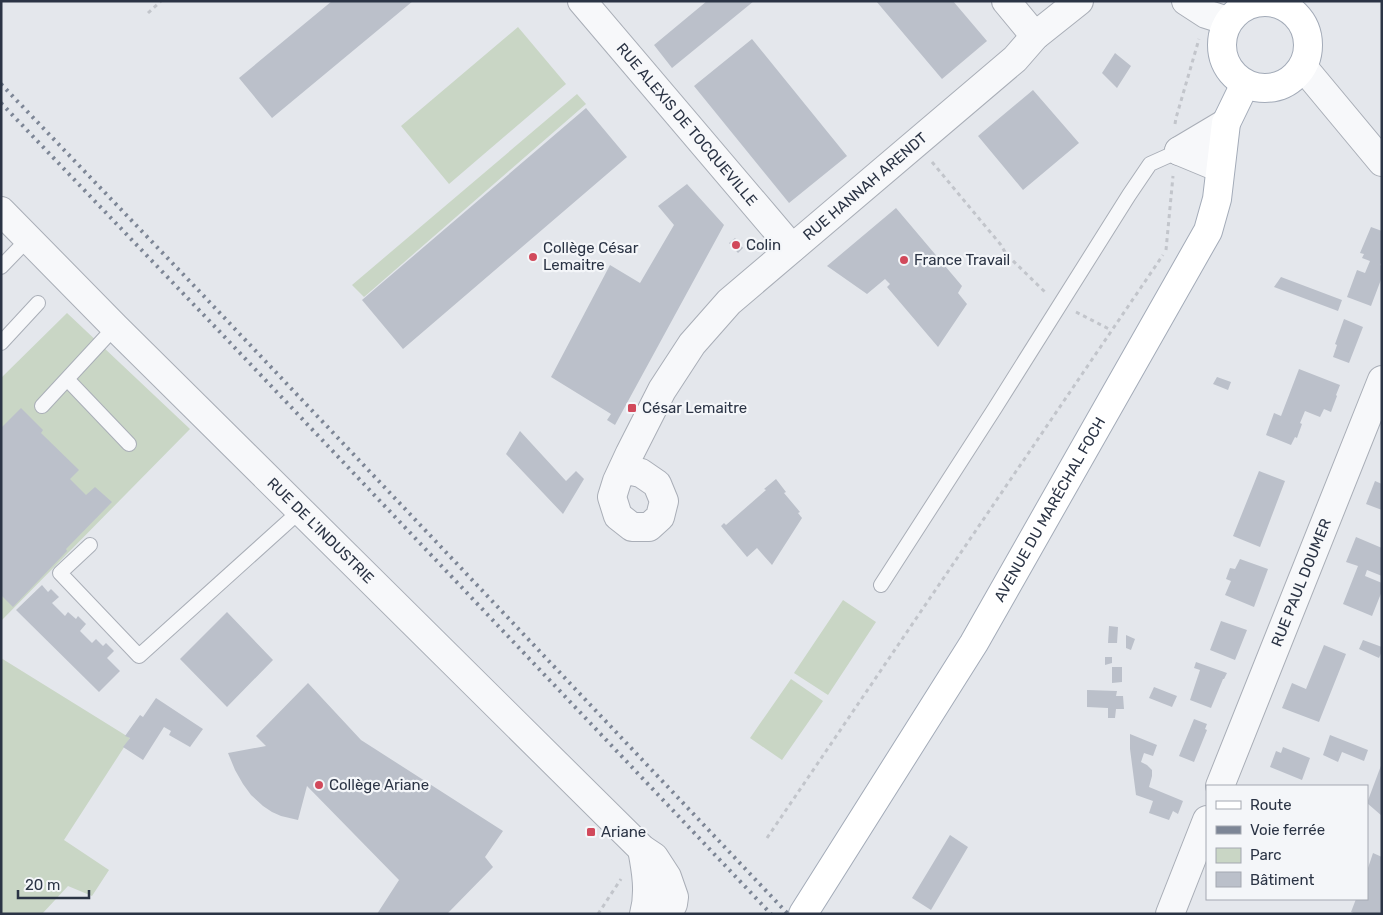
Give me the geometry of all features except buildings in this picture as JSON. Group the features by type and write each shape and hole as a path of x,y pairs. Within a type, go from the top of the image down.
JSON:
{"main road":[{"path":"1263,2 1277,3 1289,9 1297,9 1309,43 1308,56 1303,68 1285,84 1273,88 1262,89 1245,84 1232,74 1224,62 1221,49 1222,34 1207,12 1238,11 1251,3 1263,2"},
{"name":"AVENUE DU MARÉCHAL FOCH","path":"803,914 974,643 1208,231 1217,199 1226,123 1245,84"}],"street":[{"name":"RUE ALEXIS DE TOCQUEVILLE","path":"582,1 792,248"},
{"path":"1006,1 1036,36"},
{"name":"RUE HANNAH ARENDT","path":"622,469 662,390 692,344 729,302 1014,59 1036,36 1079,1"},
{"path":"1303,68 1382,162"},
{"path":"1176,150 1226,123"},
{"path":"1176,150 1220,168"},
{"name":"RUE DE L'INDUSTRIE","path":"1,211 642,849 654,857 667,877 671,905"},
{"name":"RUE PAUL DOUMER","path":"1220,785 1382,380"},
{"path":"1170,914 1206,823"},
{"path":"642,849 647,883 644,914"}],"lane":[{"path":"881,585 1134,187 1150,164 1176,150"},
{"path":"1,267 28,239"},
{"path":"1,343 38,303"},
{"path":"42,406 115,326"},
{"path":"67,379 129,444"},
{"path":"90,546 60,573 139,656 301,510"}],"path":[{"path":"148,13 161,1"},
{"path":"767,838 1167,248 1176,150 1176,118 1207,12"},
{"path":"916,143 1001,245 1006,254 1052,298"},
{"path":"1076,312 1111,330"}],"green space":[{"path":"518,27 566,84 449,184 401,126"},
{"path":"577,94 586,104 364,297 352,285"},
{"path":"67,313 190,429 1,621 1,378"},
{"path":"843,600 876,622 828,695 794,673"},
{"path":"1,658 130,738 64,840 109,870 92,896 68,886 42,914 1,914"},
{"path":"791,679 823,701 782,760 750,738"}],"railway":[{"path":"1,84 788,914"},
{"path":"1,103 771,914"}],"place":[{"name":"Colin","path":"736,245"},
{"name":"Collège César Lemaitre","path":"533,257"},
{"name":"France Travail","path":"904,260"},
{"name":"César Lemaitre","path":"632,408"},
{"name":"Collège Ariane","path":"319,785"},
{"name":"Ariane","path":"591,832"}]}
